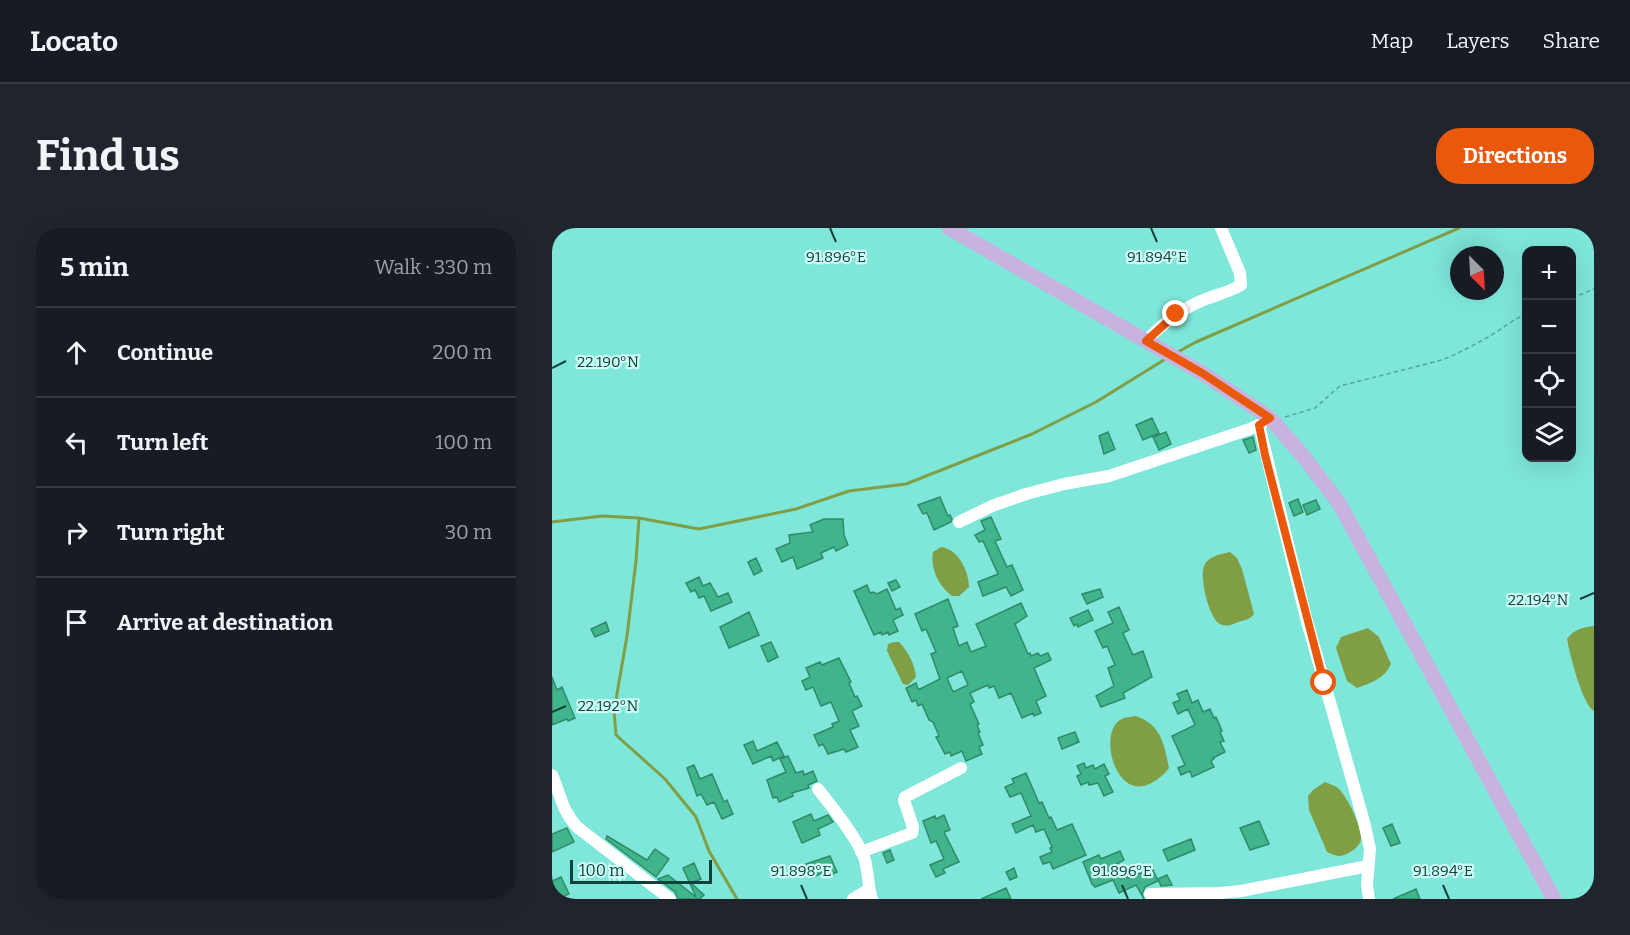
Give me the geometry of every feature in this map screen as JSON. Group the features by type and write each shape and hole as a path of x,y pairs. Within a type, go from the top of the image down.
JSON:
{"main road":[{"path":"949,228 1187,364 1268,422 1303,456 1339,503 1554,899"}],"street":[{"path":"1146,341 1176,314 1202,300 1228,293 1241,285 1240,273 1221,228"},
{"path":"959,522 992,506 1064,484 1108,476 1268,422 1306,618 1370,849 1369,899"},
{"path":"861,852 912,833 913,827 905,797 961,768"},
{"path":"552,775 561,804 576,827 670,899"},
{"path":"818,789 843,822 861,852 869,879 870,894 853,899"},
{"path":"1150,894 1241,891 1368,866"}],"path":[{"path":"1576,296 1594,289"},
{"path":"1268,422 1315,408 1340,386 1442,360 1491,336 1522,316"}],"shaded area":[{"path":"941,547 953,552 965,568 969,587 959,596 952,596 947,592 934,571 933,552"},
{"path":"1230,552 1237,558 1242,569 1254,614 1247,620 1224,625 1220,624 1212,614 1204,586 1203,569 1209,559"},
{"path":"1594,626 1594,711 1581,689 1567,639 1572,633"},
{"path":"1368,628 1379,637 1391,664 1381,676 1357,688 1347,681 1336,648 1341,637"},
{"path":"899,642 911,658 916,677 908,685 903,684 887,651 888,644"},
{"path":"1136,716 1151,724 1160,736 1169,768 1153,782 1135,786 1125,781 1118,772 1110,747 1115,725 1123,718"},
{"path":"1325,782 1342,792 1361,834 1358,845 1340,856 1327,852 1309,810 1308,796"}],"building":[{"path":"1152,418 1159,433 1143,440 1136,425"},
{"path":"1108,432 1115,449 1104,454 1099,436"},
{"path":"1166,432 1171,444 1159,450 1153,437"},
{"path":"1253,437 1256,450 1249,453 1243,440"},
{"path":"940,497 948,516 950,515 952,519 951,522 934,530 927,513 923,514 918,505"},
{"path":"1298,499 1303,512 1294,516 1289,503"},
{"path":"1316,500 1320,509 1307,515 1303,505"},
{"path":"991,517 1001,539 995,541 1007,567 1012,565 1023,590 1011,596 1006,587 983,596 978,582 998,574 983,541 979,542 975,535 985,530 981,521"},
{"path":"824,519 843,519 844,535 848,545 836,551 834,547 821,553 823,558 797,569 793,557 782,562 776,549 790,543 789,535 813,532 810,525"},
{"path":"756,558 762,571 754,575 748,562"},
{"path":"699,577 703,586 710,583 718,597 728,593 732,602 711,611 704,596 699,598 695,590 691,592 686,583"},
{"path":"896,580 900,587 892,591 888,583"},
{"path":"867,585 870,593 877,594 887,589 896,610 900,608 903,615 893,620 898,631 889,635 888,632 882,635 881,632 874,635 854,591"},
{"path":"1100,589 1103,597 1087,604 1082,594"},
{"path":"948,599 958,626 953,628 959,646 967,642 971,652 986,646 976,624 1021,603 1027,616 1015,624 1028,654 1030,653 1031,656 1038,653 1040,656 1048,653 1051,660 1034,668 1046,696 1036,701 1041,713 1034,716 1033,713 1022,718 1011,693 999,698 994,686 989,688 988,685 970,693 974,702 970,704 979,724 977,725 980,732 978,733 983,745 979,747 982,754 966,761 962,751 951,756 950,752 945,754 936,737 939,736 933,722 929,720 922,704 918,706 916,700 912,702 906,688 916,683 920,689 940,679 931,654 936,652 926,629 922,631 915,614","holes":["962,671 968,685 953,692 947,678"]},
{"path":"1119,607 1129,630 1123,633 1133,655 1143,651 1152,677 1123,693 1125,698 1101,707 1096,696 1114,686 1108,668 1115,665 1107,646 1103,648 1095,631 1113,623 1108,612"},
{"path":"1088,610 1093,620 1078,627 1077,624 1074,626 1070,618"},
{"path":"749,612 759,635 729,648 720,627"},
{"path":"606,622 609,631 595,637 591,629"},
{"path":"771,642 778,657 768,662 761,646"},
{"path":"839,658 851,682 849,683 855,697 857,696 862,706 852,711 859,726 850,730 858,747 846,752 844,749 828,754 823,744 819,746 814,735 833,727 832,724 839,721 831,702 821,706 813,687 806,690 802,681 810,677 806,668"},
{"path":"552,677 557,690 562,687 575,718 552,725"},
{"path":"1187,690 1192,703 1198,700 1203,712 1210,709 1214,718 1216,717 1224,741 1220,742 1225,752 1213,758 1211,761 1214,767 1192,777 1190,771 1181,775 1178,768 1185,765 1172,736 1195,725 1188,709 1178,714 1173,703 1180,700 1177,694"},
{"path":"1075,732 1079,742 1062,749 1058,738"},
{"path":"753,741 757,751 777,742 784,756 773,761 771,756 753,764 744,745"},
{"path":"788,756 796,773 803,771 804,775 813,771 817,781 808,785 809,788 792,793 793,796 779,802 777,797 773,798 767,780 786,772 780,759"},
{"path":"1084,763 1086,768 1093,765 1095,769 1104,764 1109,774 1105,776 1113,792 1104,796 1098,783 1089,785 1088,782 1081,785 1077,776 1081,774 1077,766"},
{"path":"694,765 700,779 712,774 724,802 727,800 733,814 722,819 714,802 707,805 701,794 697,796 687,768"},
{"path":"1026,773 1039,803 1042,802 1057,830 1072,824 1086,855 1053,869 1050,862 1043,864 1040,857 1052,852 1044,829 1036,832 1033,825 1016,833 1012,824 1031,816 1021,793 1010,797 1005,787 1014,783 1012,779"},
{"path":"811,814 814,821 828,815 833,822 818,829 820,835 802,843 793,822"},
{"path":"944,815 950,830 944,832 959,862 943,869 945,873 936,877 930,865 944,859 936,841 931,843 923,821"},
{"path":"1259,821 1269,844 1250,850 1240,828"},
{"path":"1392,824 1400,843 1391,846 1383,828"},
{"path":"567,828 574,842 552,852 552,834"},
{"path":"607,836 647,860 655,849 669,859 656,877 606,839"},
{"path":"1191,839 1195,850 1168,861 1163,850"},
{"path":"890,850 894,860 887,863 883,853"},
{"path":"1120,851 1124,860 1115,865 1121,879 1141,873 1142,875 1153,870 1158,881 1145,887 1142,894 1144,899 1136,885 1119,893 1113,880 1095,887 1092,884 1083,862 1099,855 1101,859"},
{"path":"830,856 837,872 826,877 824,872 811,878 806,864"},
{"path":"694,863 701,879 691,883 704,895 700,899 678,899 675,892 658,879 668,875 696,897 683,868"},
{"path":"1014,868 1017,877 1010,880 1006,872"},
{"path":"1167,875 1172,885 1161,886 1158,879"},
{"path":"561,877 569,894 552,899 552,881"},
{"path":"1006,888 1011,899 981,899"},
{"path":"1416,889 1420,899 1393,899"}],"waterway":[{"path":"1176,353 1196,342 1459,228"},
{"path":"552,522 602,516 639,518 699,529 796,509 849,491 906,484 1032,434 1096,402 1167,358"},
{"path":"639,518 627,636 614,711 616,735 665,779 696,817 709,851 737,899"}],"route":[{"path":"1176,314 1146,341 1202,373 1270,418 1259,425 1265,455 1324,683"}]}
